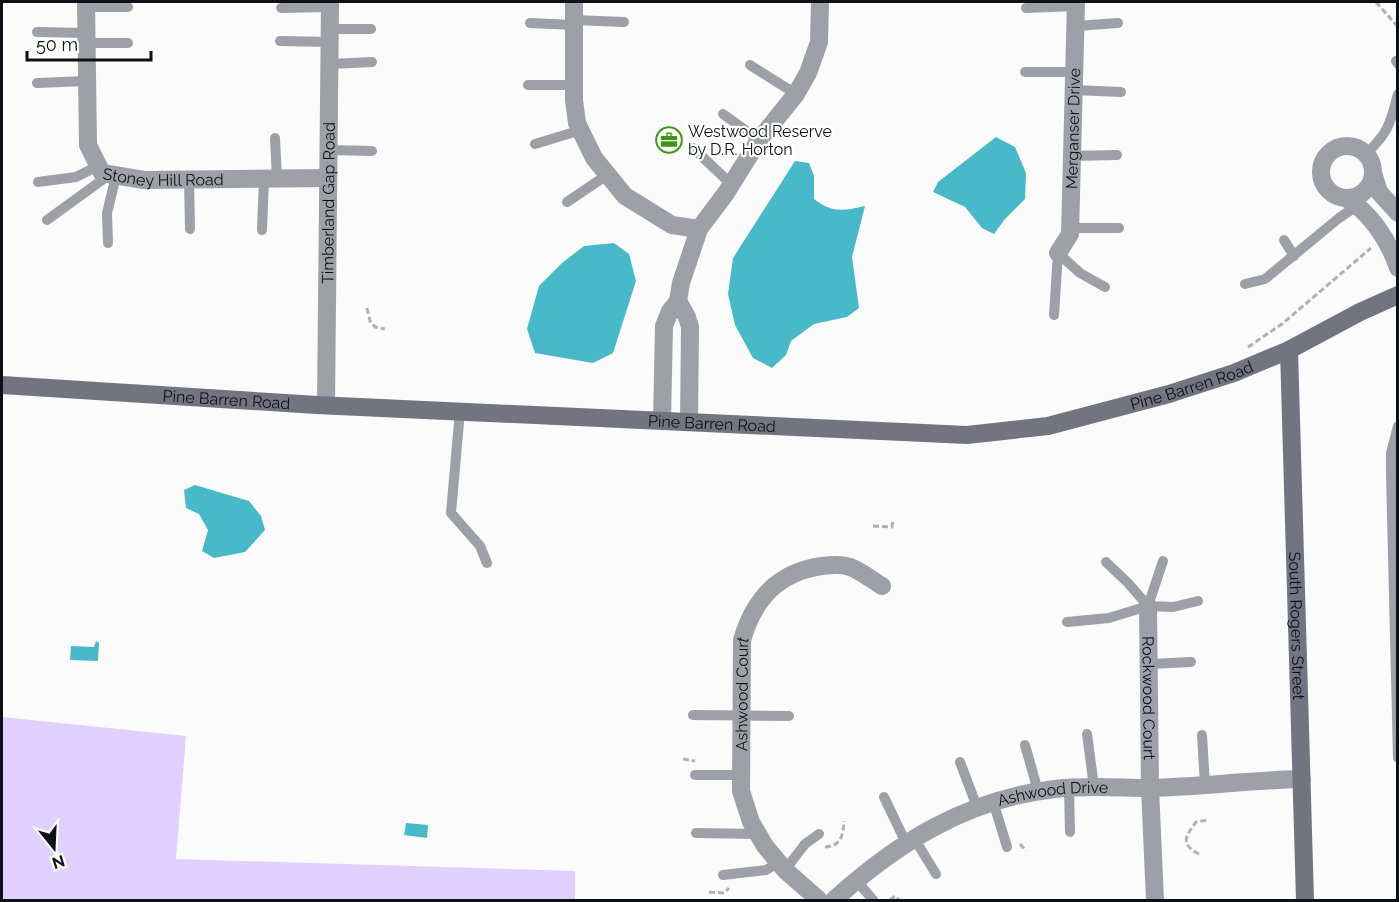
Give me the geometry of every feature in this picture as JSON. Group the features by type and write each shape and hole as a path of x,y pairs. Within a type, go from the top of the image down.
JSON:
{"main road":[{"name":"Pine Barren Road","path":"2,385 326,405 967,435 1048,426 1169,394 1234,373 1289,350 1398,294"},
{"name":"South Rogers Street","path":"1289,350 1305,900"}],"street":[{"path":"574,2 574,93 577,123 594,158 625,196 672,225 699,229"},
{"path":"662,421 664,326 670,311 678,301 681,283 699,229 759,140 796,94 808,73 819,42 820,2"},
{"name":"Stoney Hill Road","path":"86,4 88,145 108,172 144,180 328,178"},
{"name":"Timberland Gap Road","path":"326,405 330,4"},
{"name":"Merganser Drive","path":"1058,253 1070,234 1076,4"},
{"path":"1398,213 1378,192 1372,163 1366,154 1358,148 1348,146 1339,147 1330,153 1324,161 1323,181 1336,195 1352,201 1380,230 1393,253 1398,268"},
{"path":"1352,201 1371,183 1373,173"},
{"path":"678,301 690,327 689,422"},
{"name":"Ashwood Court","path":"819,900 781,866 758,834 751,822 741,791 742,640 748,620 760,600 773,586 809,568 828,565 849,567 882,586"},
{"name":"Rockwood Court","path":"1148,606 1150,788 1155,900"},
{"name":"Ashwood Drive","path":"834,900 856,880 910,840 942,822 985,804 1038,791 1069,788 1150,788 1302,779"}],"lane":[{"path":"86,4 128,7"},
{"path":"281,8 330,4"},
{"path":"1026,8 1076,4"},
{"path":"530,22 624,22"},
{"path":"1076,26 1118,23"},
{"path":"280,41 371,28"},
{"path":"37,32 128,43"},
{"path":"330,64 372,62"},
{"path":"750,65 796,94"},
{"path":"1026,72 1075,72"},
{"path":"37,82 87,81"},
{"path":"528,85 574,93"},
{"path":"1074,90 1121,92"},
{"path":"1366,154 1389,129 1398,94"},
{"path":"723,114 759,140"},
{"path":"535,144 580,130"},
{"path":"262,230 275,138"},
{"path":"693,148 731,184"},
{"path":"329,150 372,151"},
{"path":"1072,156 1118,155"},
{"path":"38,182 108,172"},
{"path":"46,220 108,172"},
{"path":"108,172 108,243"},
{"path":"567,202 607,175"},
{"path":"189,180 190,229"},
{"path":"1245,284 1265,279 1339,218 1352,201"},
{"path":"1070,228 1119,228"},
{"path":"1284,240 1294,256"},
{"path":"1058,253 1080,273 1104,288"},
{"path":"1054,315 1058,253"},
{"path":"460,411 451,513 480,546 487,563"},
{"path":"1398,426 1391,453 1390,475 1398,758"},
{"path":"1148,606 1163,561"},
{"path":"1106,562 1148,606"},
{"path":"1067,622 1109,618 1148,606 1173,607 1198,601"},
{"path":"1150,664 1191,662"},
{"path":"693,715 789,716"},
{"path":"1087,734 1094,787"},
{"path":"1202,735 1205,785"},
{"path":"1025,745 1038,791"},
{"path":"960,762 1007,847"},
{"path":"695,775 741,775"},
{"path":"1069,788 1070,832"},
{"path":"884,797 910,840 936,874"},
{"path":"696,833 758,834"},
{"path":"723,876 781,866 819,834"},
{"path":"856,880 873,900"}],"path":[{"path":"1376,2 1398,27"},
{"path":"1247,348 1282,324 1371,247"},
{"path":"367,308 370,321 375,327 385,329"},
{"path":"873,525 892,527 893,520"},
{"path":"1199,854 1190,849 1186,835 1196,822 1208,820"},
{"path":"890,900 895,896 898,900"}],"shaded area":[{"path":"2,717 186,736 176,859 575,871 575,900 2,900"}],"water":[{"path":"996,137 1015,147 1026,173 1025,199 994,234 982,228 965,207 933,192 938,182"},
{"path":"795,161 809,163 814,176 814,199 820,204 838,210 865,206 852,257 859,308 847,317 814,324 791,341 786,355 772,368 753,358 735,325 728,294 733,258"},
{"path":"614,243 629,254 636,281 613,353 593,363 535,353 527,329 539,286 562,263 584,246"},
{"path":"195,485 249,501 261,516 265,530 245,552 214,558 202,551 208,530 199,514 186,508 184,490"},
{"path":"96,641 99,643 98,661 70,660 71,646 94,647"},
{"path":"406,823 428,825 427,838 404,835"}],"place":[{"name":"Westwood Reserve by D.R. Horton","path":"669,140"}]}
